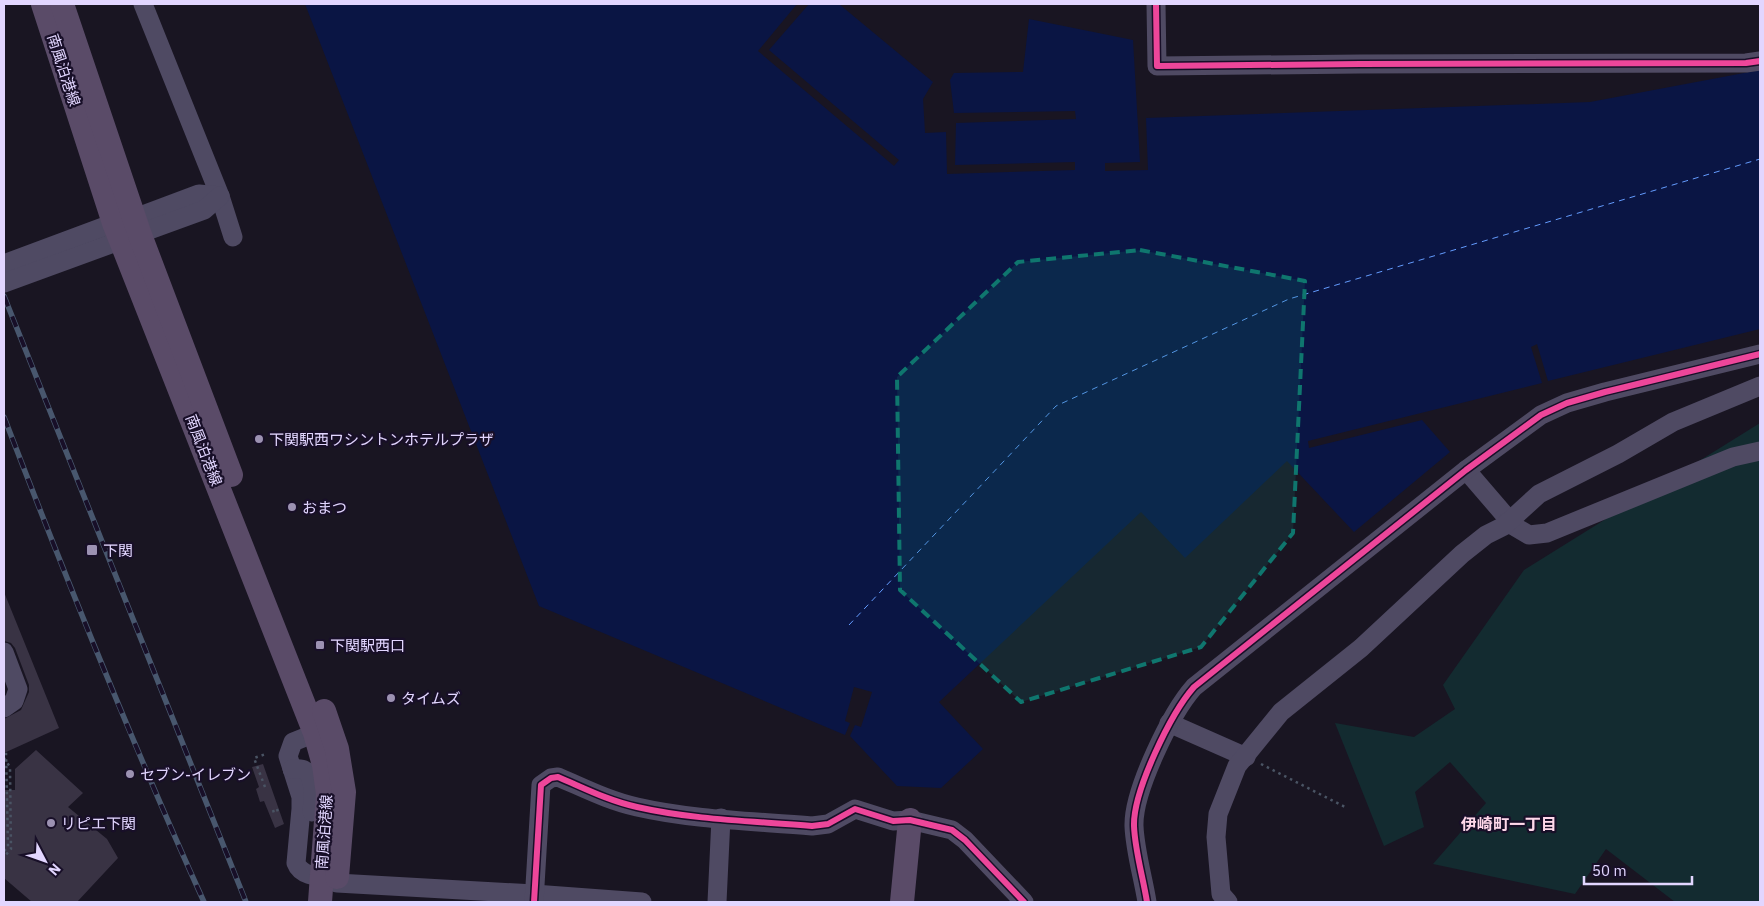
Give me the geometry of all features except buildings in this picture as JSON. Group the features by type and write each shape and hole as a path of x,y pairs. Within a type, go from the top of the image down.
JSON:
{"main road":[{"name":"南風泊港線","path":"43,4 127,229 322,730 342,771 344,814 331,888 320,902"},
{"name":"南風泊港線","path":"62,4 127,229"},
{"name":"南風泊港線","path":"322,730 328,794 331,888"},
{"path":"902,902 910,820"}],"street":[{"path":"143,4 220,196 233,237"},
{"path":"1156,4 1156,66 1746,63 1760,61"},
{"path":"4,283 127,229 199,194 220,196"},
{"path":"4,264 127,229"},
{"path":"1147,902 1134,826 1139,799 1161,738 1184,698 1194,687 1466,470 1541,414 1567,403 1605,392 1760,354"},
{"path":"1228,902 1222,894 1216,824 1232,774 1281,712 1361,648 1462,554 1508,521 1525,505 1562,481 1618,454 1673,422 1760,386"},
{"path":"1466,470 1508,521 1529,535 1547,533 1733,457 1760,451"},
{"path":"4,652 18,689 14,701 4,708"},
{"path":"1169,722 1246,757"},
{"path":"322,730 298,740 290,746 288,756 301,797 296,859 296,864 301,872 331,888 642,902"},
{"path":"534,898 539,792 541,785 551,778 558,777 610,799 636,807 721,818 812,826 828,824 855,809 893,821 910,820 952,830 965,840 1024,902"},
{"path":"717,902 721,818"}],"path":[{"path":"4,851 8,847 6,752"},
{"path":"265,787 254,758 266,754"},
{"path":"1246,757 1347,808"},
{"path":"4,758 10,767 11,849 4,857"},
{"path":"275,810 277,816"}],"highlighted area":[{"path":"1140,250 1305,281 1293,533 1201,647 1021,702 900,590 897,377 1018,262"}],"green space":[{"path":"1760,423 1760,902 1675,902 1606,849 1575,894 1433,864 1486,803 1450,762 1415,792 1424,827 1384,846 1335,723 1414,737 1455,709 1443,685 1524,570"}],"shaded area":[{"path":"305,4 797,4 758,51 894,166 899,160 769,50 809,4 839,4 933,82 923,99 925,133 946,132 947,174 1075,170 1075,162 955,165 956,123 1076,119 1075,111 954,113 950,80 954,73 1023,72 1029,19 1133,40 1140,162 1105,163 1105,171 1148,170 1146,118 1590,102 1760,70 1760,329 1548,381 1537,344 1531,347 1542,383 1308,441 1309,448 1422,420 1450,452 1354,532 1287,461 1185,558 1141,512 939,702 983,749 941,788 897,786 850,736 855,725 861,727 872,692 854,687 845,721 850,723 845,735 539,606"}],"ferry route":[{"path":"849,625 1056,406 1289,299 1760,159"}],"railway":[{"path":"4,296 246,902"},
{"path":"4,417 101,661 151,782 204,902"}],"cycle path":[{"path":"1156,4 1157,66 1746,63 1760,61"},
{"path":"1147,902 1136,845 1135,811 1146,773 1155,753 1175,715 1194,687 1466,470 1541,415 1567,403 1605,392 1760,354"},
{"path":"534,902 541,785 551,778 558,777 616,801 680,815 812,826 828,824 855,809 893,821 910,820 952,830 965,840 1024,902"}],"place":[{"name":"下関駅西ワシントンホテルプラザ","path":"259,439"},
{"name":"おまつ","path":"292,507"},
{"name":"下関","path":"92,550"},
{"name":"下関駅西口","path":"320,645"},
{"name":"タイムズ","path":"391,698"},
{"name":"セブン-イレブン","path":"130,774"},
{"name":"リピエ下関","path":"51,823"}],"district":[{"name":"伊崎町一丁目","path":"1509,824"}]}
